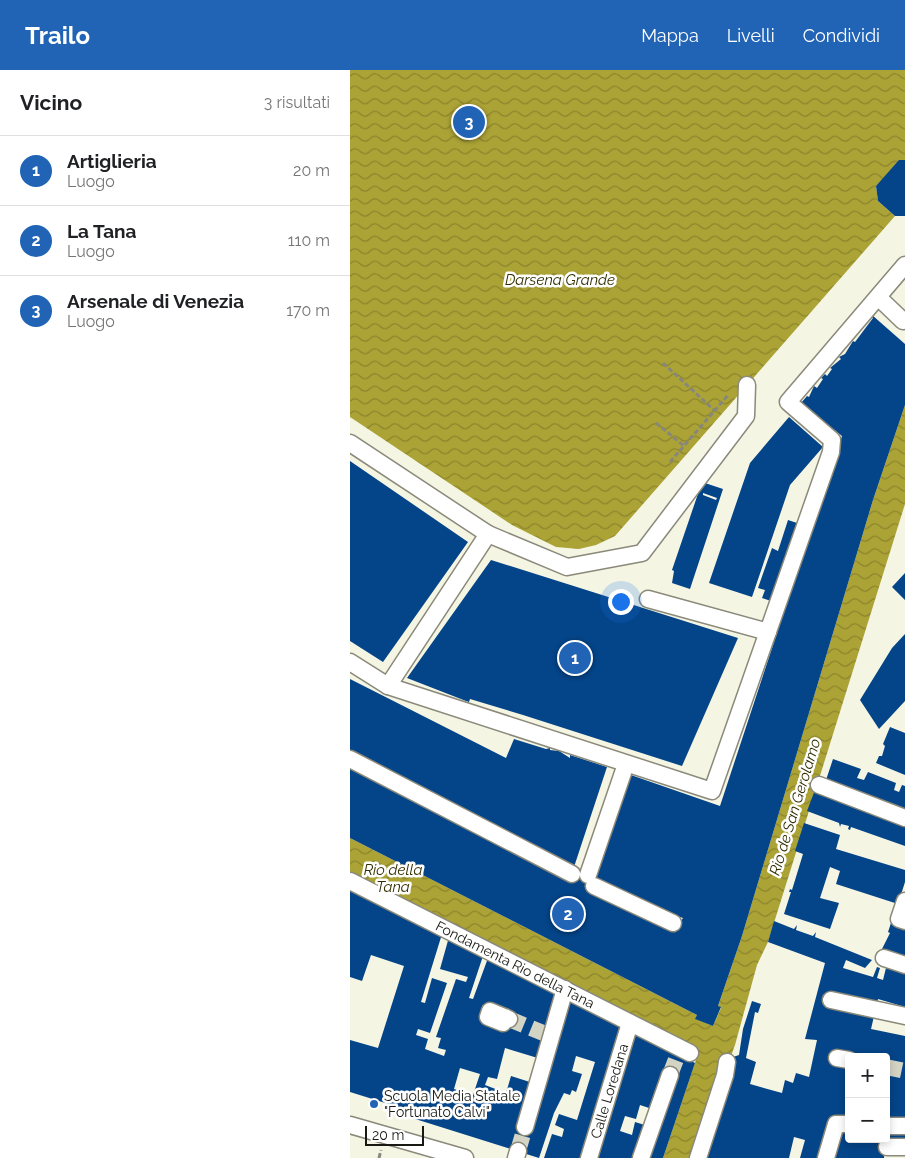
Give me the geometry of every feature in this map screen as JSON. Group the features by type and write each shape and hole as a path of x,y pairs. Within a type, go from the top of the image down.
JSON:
{"street":[{"path":"350,662 388,686 712,791 831,452 832,440 788,402 905,265"},
{"path":"878,297 903,321"},
{"path":"350,443 488,534 567,567 642,553 746,416 747,385"},
{"path":"388,686 488,534"},
{"path":"648,599 768,632"},
{"path":"350,759 673,923"},
{"path":"585,879 626,764"},
{"path":"819,785 905,818"},
{"name":"Fondamenta Rio della Tana","path":"350,881 565,989 683,1052"},
{"path":"905,901 899,919 905,921"},
{"path":"884,958 905,965"},
{"path":"525,1127 538,1072 565,989"},
{"path":"831,1000 905,1016"},
{"name":"Calle Loredana","path":"589,1158 630,1023"},
{"path":"698,1158 725,1074 727,1062"},
{"path":"641,1158 670,1075"},
{"path":"826,1158 836,1124 845,1124"},
{"path":"350,1125 465,1158"},
{"path":"890,1126 905,1126"},
{"path":"887,1148 905,1147"}],"path":[{"path":"663,363 715,410"},
{"path":"670,462 742,380 747,385"},
{"path":"656,423 684,446"}],"water":[{"name":"Darsena Grande","path":"350,70 905,70 905,160 876,186 878,201 895,216 615,536 596,545 579,549 556,547 512,525 350,417"},
{"path":"905,405 905,504 768,942 757,965 735,1045 694,1158 663,1158 697,1057 350,875 350,838 697,1015 696,1019 713,1026 721,1008 718,1006 742,936 873,500"}],"building":[{"path":"899,160 905,160 905,216 895,216 878,201 876,186"},
{"path":"872,315 905,344 905,405 873,500 742,936 718,1006 721,1007 713,1026 695,1019 697,1015 350,838 350,679 506,758 514,739 559,751 570,758 570,755 607,767 574,867 591,877 628,774 720,806 842,436 801,403 807,396 809,397 814,386 817,388 823,379 821,378 825,374 827,376 832,369 830,368 841,359 839,357 845,354 853,341 855,342 873,318 871,317","holes":["592,890 683,918 674,932"]},
{"path":"789,417 823,447 790,485 752,597 709,583 750,463"},
{"path":"350,461 468,542 383,662 350,641"},
{"path":"702,482 723,489 690,589 672,583 674,571 672,570","holes":["703,493 717,498 716,500 703,495"]},
{"path":"788,520 797,523 771,601 762,598 765,590 758,588 772,548 778,551"},
{"path":"491,560 738,638 682,766 470,699 469,702 407,678"},
{"path":"905,573 905,600 892,587"},
{"path":"905,634 905,701 879,729 860,700 892,648"},
{"path":"890,727 905,733 905,775 876,763 879,756 882,756 885,746 883,744"},
{"path":"833,759 861,769 857,778 864,780 868,772 896,783 894,790 899,792 902,785 905,786 905,814 825,783"},
{"path":"815,790 905,822 905,846 851,827 850,830 848,829 849,826 841,824 840,827 839,823 807,811"},
{"path":"804,823 840,835 836,849 905,870 905,882 898,904 836,884 840,871 830,867 820,898 839,903 830,929 784,914 791,892 789,892 790,889 792,890 803,854 795,851"},
{"path":"350,887 442,934 421,1002 425,1003 432,978 447,983 430,1033 418,1029 416,1035 428,1039 425,1049 444,1056 446,1050 438,1048 441,1038 436,1037 456,979 466,982 468,977 440,969 449,937 483,956 469,998 473,999 488,958 561,993 541,1059 505,1048 497,1079 488,1077 485,1085 506,1093 511,1076 533,1083 565,995 627,1029 587,1158 544,1158 552,1134 562,1137 564,1129 555,1125 559,1114 577,1120 595,1062 576,1056 572,1071 582,1074 576,1092 572,1090 570,1095 564,1093 554,1113 539,1158 393,1112 395,1106 350,1092 350,1040 378,1048 404,966 371,955 362,981 350,977","holes":["460,1068 480,1074 473,1095 454,1089"]},
{"path":"892,920 905,924 905,960 881,951 890,933 888,932"},
{"path":"774,921 794,929 797,925 796,930 813,936 816,932 815,937 872,960 865,968 846,960 843,968 873,977 877,967 880,968 877,978 883,980 887,964 905,970 905,1007 878,999 871,1029 905,1036 905,1122 890,1121 890,1053 845,1053 845,1126 823,1158 800,1158 805,1140 794,1137 789,1158 702,1158 730,1058 739,1055 743,1029 752,1001 761,1004 758,1013 755,1012 746,1058 756,1062 750,1084 782,1093 785,1080 793,1083 796,1073 809,1077 817,1040 805,1039 825,963 768,942"},
{"path":"631,1031 695,1063 663,1158 644,1158 655,1110 640,1105 636,1119 625,1116 620,1131 632,1135 635,1122 648,1126 638,1158 591,1158"},
{"path":"838,1126 845,1127 845,1143 890,1143 890,1129 905,1129 905,1144 885,1145 884,1158 829,1158"}],"tunnel":[{"path":"509,1019 548,1035"},
{"path":"670,1075 678,1054"},
{"path":"890,1068 905,1071"},
{"path":"518,1151 525,1127"}],"place":[{"name":"Arsenale di Venezia","path":"469,122"},
{"name":"Artiglieria","path":"575,658"},
{"name":"La Tana","path":"568,914"},
{"name":"Scuola Media Statale \"Fortunato Calvi\"","path":"374,1104"}],"water label":[{"name":"Rio de San Gerolamo","path":"795,807"},
{"name":"Rio della Tana","path":"393,878"}]}
